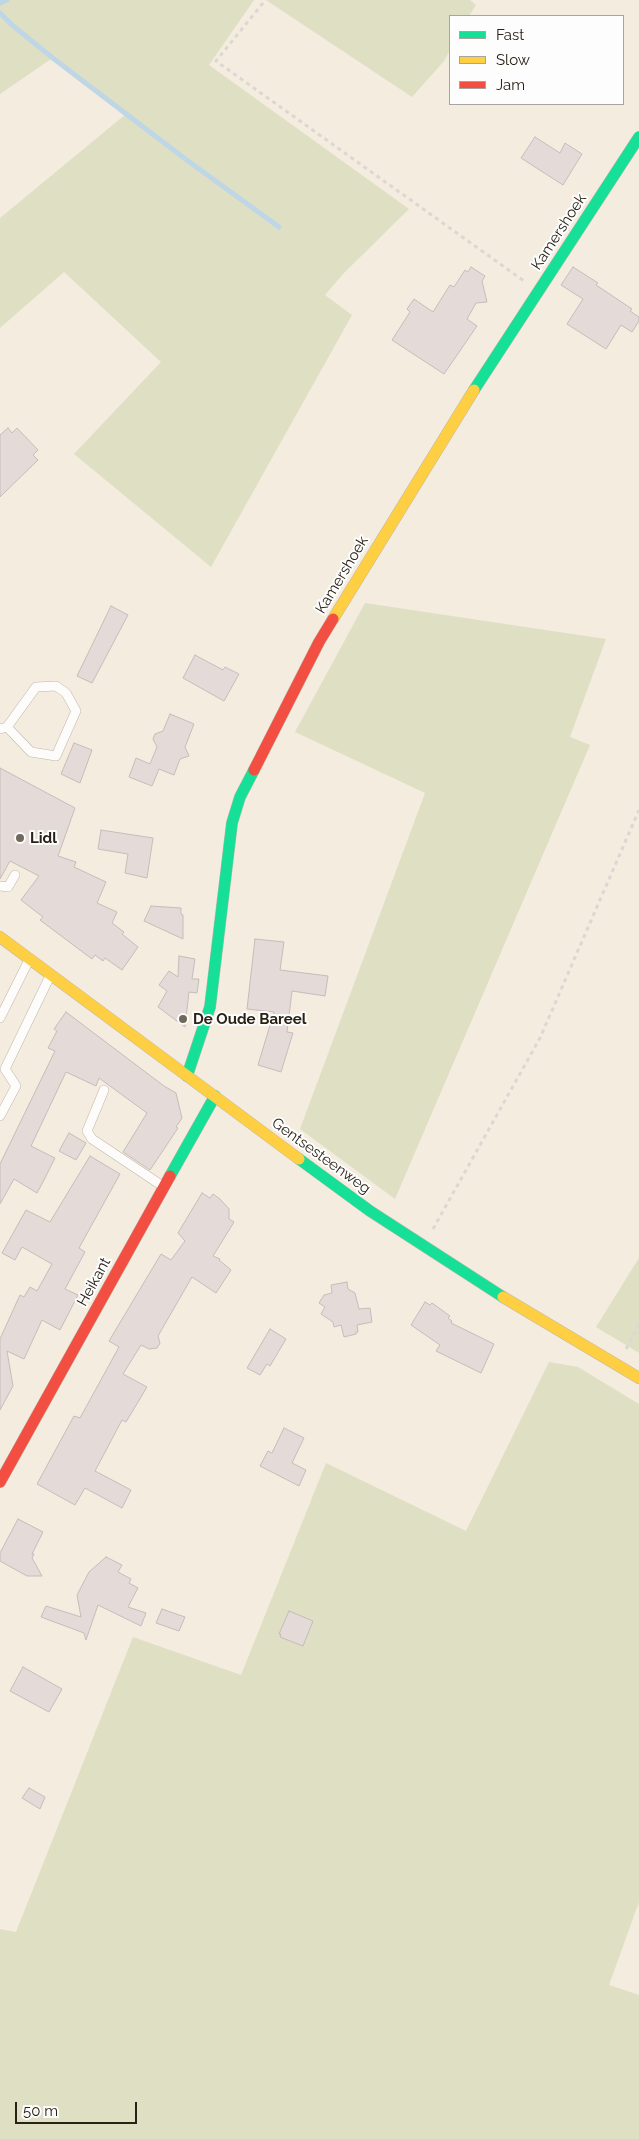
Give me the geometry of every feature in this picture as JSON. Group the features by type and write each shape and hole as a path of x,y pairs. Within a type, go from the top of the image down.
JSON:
{"street":[{"name":"Kamershoek","path":"187,1076 210,1007 232,823 240,796 319,642 447,432 639,137"},
{"name":"Gentsesteenweg","path":"0,937 370,1211 524,1311 639,1378"},
{"name":"Heikant","path":"0,1482 214,1096"}],"lane":[{"path":"56,686 66,693 76,711 56,756 30,752 3,728 36,687 56,686"},
{"path":"0,886 8,887 15,875"},
{"path":"0,1018 30,959"},
{"path":"0,1116 16,1086 2,1068 51,975"},
{"path":"104,1090 87,1131 92,1139 164,1187"}],"path":[{"path":"263,3 216,61 538,291"},
{"path":"424,1245 540,1038 639,810"},
{"path":"617,1365 639,1325"}],"green space":[{"path":"0,0 254,0 209,65 409,209 343,274 325,295 352,315 211,567 74,454 161,362 64,272 0,328 0,218 126,114 54,57 0,94"},
{"path":"266,0 470,0 476,5 470,15 449,15 449,52 444,61 412,97"},
{"path":"365,603 606,639 570,737 590,745 395,1199 300,1129 425,793 295,732"},
{"path":"639,1258 639,1353 596,1327"},
{"path":"549,1362 578,1367 639,1404 639,1902 609,1985 639,1995 639,2139 0,2139 0,1929 16,1932 133,1637 241,1675 326,1463 466,1531"}],"building":[{"path":"535,137 560,153 565,143 582,154 563,185 521,158"},
{"path":"471,267 485,276 482,281 487,302 476,303 467,319 477,326 444,374 392,340 410,312 407,309 414,299 433,312 450,285 454,287 465,270 468,272"},
{"path":"573,267 598,283 596,285 632,309 630,311 639,317 639,321 632,332 621,325 606,349 567,324 583,299 561,285"},
{"path":"8,428 12,433 17,428 38,450 33,455 38,460 0,497 0,435"},
{"path":"111,606 128,615 92,683 77,676"},
{"path":"195,655 223,670 225,667 239,674 224,701 183,678"},
{"path":"170,714 194,724 185,747 189,756 180,759 174,775 159,769 152,786 129,777 136,758 150,764 157,747 153,739 155,734 163,731"},
{"path":"74,743 92,750 80,783 61,774"},
{"path":"0,768 75,808 58,856 76,862 74,867 106,882 97,903 117,912 112,923 124,932 122,934 138,947 122,970 105,958 103,961 95,955 92,959 40,920 43,917 21,900 39,876 10,861 0,879"},
{"path":"101,830 153,838 147,878 125,873 128,854 98,849"},
{"path":"151,906 181,908 181,914 183,915 183,939 144,921"},
{"path":"255,939 284,942 280,970 328,976 325,996 292,991 287,1032 293,1033 281,1072 258,1065 274,1012 247,1009"},
{"path":"179,956 195,959 192,979 199,979 197,993 189,992 185,1027 158,1007 167,991 159,985 169,971 178,977"},
{"path":"66,1012 176,1093 182,1118 176,1127 178,1128 150,1170 123,1152 147,1113 99,1078 96,1086 66,1072 31,1146 55,1158 44,1180 37,1193 14,1179 0,1204 0,1164 55,1051 48,1048 57,1031 54,1029"},
{"path":"69,1133 86,1143 76,1160 59,1151"},
{"path":"90,1156 120,1174 79,1248 85,1252 65,1289 78,1295 60,1330 42,1320 24,1359 7,1351 13,1386 0,1410 0,1339 20,1295 24,1297 30,1287 37,1291 52,1264 22,1247 15,1260 2,1253 26,1210 50,1222"},
{"path":"202,1193 210,1198 213,1194 220,1199 229,1209 229,1219 234,1222 213,1256 220,1259 231,1270 216,1293 192,1277 158,1336 160,1343 157,1348 149,1349 141,1345 123,1374 147,1387 126,1422 122,1420 95,1471 131,1490 122,1508 85,1488 75,1505 37,1484 74,1416 80,1418 119,1347 109,1341 161,1254 171,1260 185,1241 178,1233"},
{"path":"347,1282 348,1289 355,1293 359,1309 370,1308 372,1322 357,1325 358,1332 356,1334 344,1337 341,1325 334,1327 333,1322 321,1314 325,1307 319,1303 324,1295 332,1293 331,1285"},
{"path":"425,1302 430,1305 432,1303 450,1316 448,1318 452,1321 451,1323 494,1344 481,1373 436,1351 440,1345 411,1325"},
{"path":"270,1329 286,1339 270,1366 267,1364 260,1375 247,1368"},
{"path":"284,1428 304,1438 292,1463 306,1470 299,1486 260,1466 268,1451 272,1453"},
{"path":"18,1519 43,1532 32,1554 34,1554 32,1558 42,1576 27,1576 0,1561 0,1553"},
{"path":"106,1557 122,1565 118,1572 131,1579 129,1583 138,1588 128,1607 146,1613 141,1626 98,1605 86,1640 84,1633 41,1617 46,1606 81,1617 77,1595 89,1572"},
{"path":"162,1609 185,1617 179,1631 156,1623"},
{"path":"289,1611 313,1621 303,1646 280,1637 281,1634 279,1634"},
{"path":"23,1667 62,1689 49,1712 10,1691"},
{"path":"29,1788 45,1797 40,1809 22,1798"}],"waterway":[{"path":"0,3 7,0"},
{"path":"0,13 54,59 184,158 279,227"}],"traffic: fast":[{"path":"474,390 639,137"},
{"path":"187,1076 210,1007 232,823 240,797 254,770"},
{"path":"170,1176 215,1096"},
{"path":"299,1159 370,1211 503,1297"}],"traffic: slow":[{"path":"333,619 474,390"},
{"path":"0,937 299,1159"},
{"path":"503,1297 639,1378"}],"traffic: jam":[{"path":"254,770 319,642 333,619"},
{"path":"0,1482 170,1176"}],"place":[{"name":"Lidl","path":"20,838"},
{"name":"De Oude Bareel","path":"183,1019"}]}
